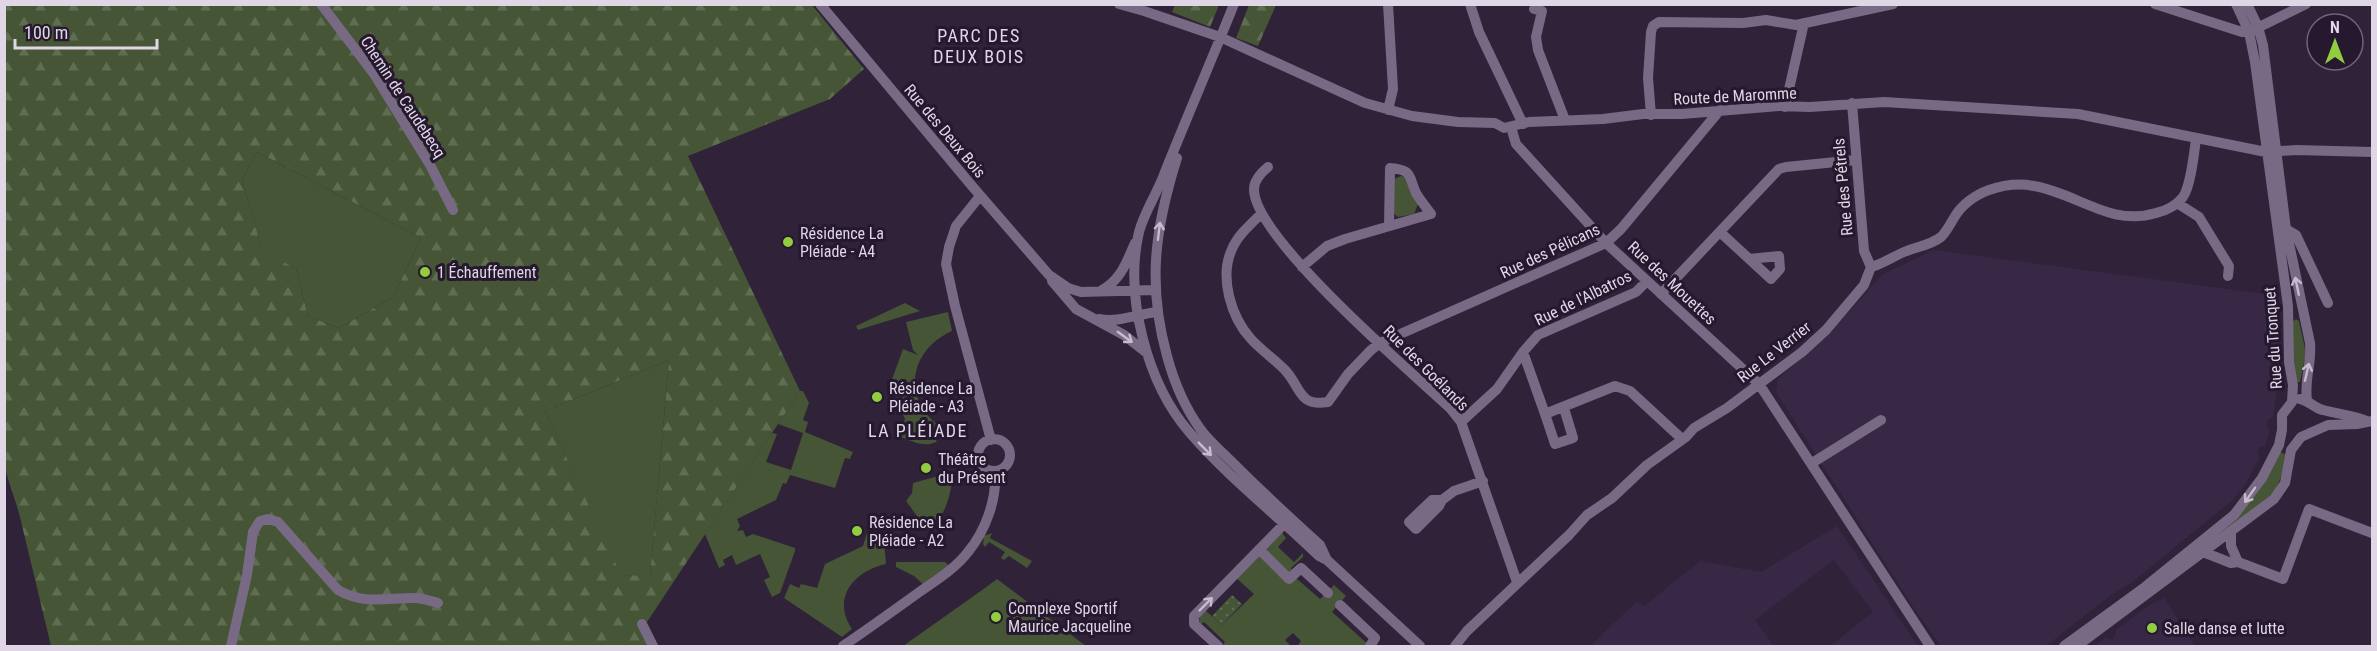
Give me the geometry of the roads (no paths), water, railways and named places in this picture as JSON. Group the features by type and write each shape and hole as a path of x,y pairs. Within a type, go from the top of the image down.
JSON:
{"street":[{"name":"Chemin de Caudebecq","path":"321,4 374,74 430,165 453,210"},
{"name":"Rue des Deux Bois","path":"820,4 1071,304 1124,335 1147,353"},
{"name":"Route de Maromme","path":"1119,4 1220,37 1347,96 1388,110 1458,122 1495,123 1504,128 1523,124 1603,119 1628,115 1785,106 1852,103 1927,104 2078,114 2271,152 2296,150 2373,152"},
{"path":"1096,292 1112,285 1119,277 1197,98 1234,4"},
{"path":"1388,4 1393,89 1388,110"},
{"path":"1470,4 1479,32 1523,124"},
{"path":"1651,115 1648,78 1651,33 1653,26 1659,22 1743,24 1766,20 1796,25 1893,4"},
{"path":"2155,4 2242,32 2254,30 2306,4"},
{"name":"Rue du Tronquet","path":"2236,4 2254,30"},
{"name":"Rue du Tronquet","path":"2064,646 2145,587 2234,515 2269,466 2279,445 2283,411 2292,402 2288,316 2271,152 2265,60 2247,4"},
{"path":"1534,9 1542,11 1536,37 1538,50 1565,120"},
{"path":"1785,106 1804,24"},
{"path":"1197,98 1160,216 1154,290 1157,312 1172,373 1184,401 1202,432 1286,523"},
{"name":"Rue des Pétrels","path":"1852,103 1864,251 1871,267"},
{"name":"Rue des Pélicans","path":"1261,214 1231,249 1228,291 1236,318 1250,338 1287,372 1304,398 1317,404 1328,402 1348,374 1380,343 1606,243 1629,220 1720,111"},
{"name":"Rue des Mouettes","path":"1511,127 1516,144 1606,243 1759,384 1930,646"},
{"path":"1871,267 1881,265 1903,252 1939,239 1947,231 1957,212 1968,201 1988,190 2000,187 2034,186 2101,212 2122,216 2162,212 2177,202 2185,193 2196,139"},
{"name":"Rue du Tronquet","path":"2271,152 2310,350 2305,381 2319,422 2313,432"},
{"path":"1661,294 1781,168 1856,160"},
{"name":"Rue des Goélands","path":"1268,167 1259,175 1254,189 1261,214 1302,267 1450,408 1461,422 1517,582"},
{"path":"1302,267 1327,246 1389,225 1431,214 1417,194 1410,175 1402,169 1390,168 1389,225"},
{"path":"980,196 956,226 946,264 991,440"},
{"path":"2177,202 2199,217 2229,266 2228,276"},
{"path":"2286,230 2296,236 2328,303"},
{"path":"1140,231 1136,291 1138,314 1147,353 1169,404 1199,443 1286,523 1320,545 1327,560 1420,646"},
{"path":"1721,233 1749,259"},
{"name":"Rue Le Verrier","path":"1455,646 1467,631 1569,535 1587,515 1612,498 1647,465 1682,440 1694,428 1727,408 1792,361 1826,330 1864,285 1871,267"},
{"name":"Rue des Deux Bois","path":"1049,275 1074,291 1154,290"},
{"name":"Rue de l'Albatros","path":"1461,422 1497,389 1538,335 1636,292 1647,281"},
{"path":"1094,319 1117,320 1157,312"},
{"path":"2288,316 2297,315 2304,318"},
{"path":"1523,352 1555,444 1573,438 1564,408"},
{"path":"1545,414 1620,387 1630,391 1682,440"},
{"path":"2292,402 2298,399 2370,421"},
{"path":"1812,463 1881,420"},
{"path":"2077,646 2281,491 2285,483 2291,450 2301,437 2328,425 2370,421"},
{"path":"2282,423 2288,432 2301,437"},
{"path":"991,440 1005,444 1010,453 1008,463 995,471 986,469 978,457 980,448 991,440"},
{"path":"843,646 940,578 966,555 979,535 992,505 995,493 995,471"},
{"path":"1442,500 1454,491 1483,481"},
{"path":"2203,552 2283,579 2309,509 2373,533"},
{"path":"231,646 247,574 253,532 260,521 268,519 278,522 338,590 349,596 363,600 418,598 438,603"},
{"path":"1218,646 1194,624 1194,616 1286,523"},
{"path":"2231,531 2231,546 2238,562"},
{"path":"1260,550 1289,579 1300,568 1328,593"},
{"path":"1340,605 1375,638 1370,646"},
{"path":"642,624 653,646"}],"place":[{"name":"Résidence La Pléiade - A4","path":"788,242"},
{"name":"1 Échauffement","path":"425,272"},
{"name":"Résidence La Pléiade - A3","path":"877,397"},
{"name":"Théâtre du Présent","path":"926,468"},
{"name":"Résidence La Pléiade - A2","path":"857,531"},
{"name":"Complexe Sportif Maurice Jacqueline","path":"996,617"},
{"name":"Salle danse et lutte","path":"2152,628"}],"district":[{"name":"PARC DES DEUX BOIS","path":"979,45"},
{"name":"LA PLÉIADE","path":"918,430"}]}
